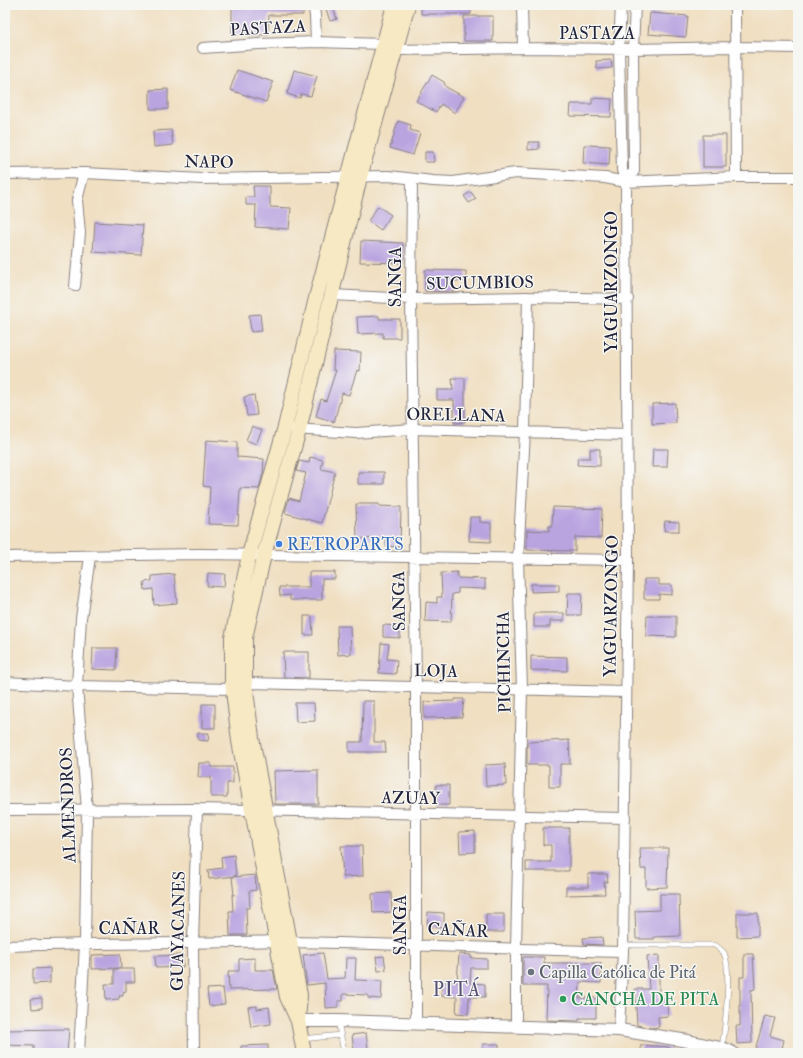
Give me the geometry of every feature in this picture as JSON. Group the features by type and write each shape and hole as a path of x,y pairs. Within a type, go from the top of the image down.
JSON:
{"main road":[{"path":"298,1021 300,995 290,942 260,811 239,740 233,689 232,638 249,555 284,427 317,294 354,177 389,47 394,5"},
{"path":"389,47 408,5"},
{"path":"303,1046 298,1021 287,997 276,941 245,683 245,638 264,555 299,430 332,294 354,177"}],"street":[{"path":"313,5 316,42"},
{"path":"522,5 523,48"},
{"name":"YAGUARZONGO","path":"619,1030 623,949 628,560 628,299 626,182 622,170 619,49 620,5"},
{"name":"YAGUARZONGO","path":"626,182 634,171 633,49 635,5"},
{"path":"735,5 736,177"},
{"name":"PASTAZA","path":"203,48 316,42 389,47 619,49 735,47 798,48"},
{"path":"75,286 80,233 77,200 84,173"},
{"name":"NAPO","path":"5,174 84,173 202,178 389,176 453,182 516,173 605,178 626,182 736,177 798,177"},
{"name":"SANGA","path":"412,178 412,429 415,557 417,814 415,944 416,1024"},
{"name":"SUCUMBIOS","path":"332,294 411,300 528,298 628,299"},
{"name":"PICHINCHA","path":"516,1026 516,949 522,689 518,559 525,432 528,298"},
{"name":"ORELLANA","path":"284,427 299,430 356,432 412,429 627,435"},
{"path":"5,557 90,557 199,554 628,560"},
{"name":"ALMENDROS","path":"79,1053 85,944 87,810 77,686 81,618 90,557"},
{"path":"5,682 77,686 233,689"},
{"name":"LOJA","path":"245,683 626,692"},
{"name":"AZUAY","path":"5,810 197,809 625,818"},
{"name":"GUAYACANES","path":"194,1053 193,944 197,809"},
{"name":"CAÑAR","path":"5,946 193,944 276,941"},
{"name":"CAÑAR","path":"290,942 415,944 516,949 623,949"},
{"path":"298,1021 619,1030 688,1041 728,1051"}],"lane":[{"path":"623,949 714,945 724,952 728,966 725,1026 728,1051"},
{"path":"338,1021 344,1053"},
{"path":"303,1046 341,1035"}],"building":[{"path":"232,5 303,5 303,15 269,15 268,35 232,35"},
{"path":"421,5 471,5 471,14 421,14"},
{"path":"333,7 337,19 330,21 326,9"},
{"path":"650,13 688,16 686,37 648,34"},
{"path":"464,16 493,16 493,41 464,41"},
{"path":"611,60 612,68 597,69 596,61"},
{"path":"237,70 273,82 266,102 230,90"},
{"path":"294,70 317,76 311,96 301,94 300,98 287,94"},
{"path":"432,75 444,82 446,87 464,97 455,113 441,104 436,112 416,101"},
{"path":"168,89 168,109 150,109 150,90"},
{"path":"592,98 612,99 611,117 570,116 571,104 592,104"},
{"path":"398,121 411,125 410,130 420,133 413,155 390,148"},
{"path":"171,130 173,145 154,147 153,131"},
{"path":"703,135 726,135 726,167 703,167"},
{"path":"528,142 539,142 539,149 528,150"},
{"path":"584,145 610,146 609,165 583,163"},
{"path":"425,152 433,152 434,162 425,162"},
{"path":"253,186 270,186 270,207 291,208 289,229 255,227 256,205 246,205 246,197 254,197"},
{"path":"471,192 476,199 469,203 464,196"},
{"path":"378,206 391,215 381,230 368,221"},
{"path":"95,222 143,225 141,255 93,252"},
{"path":"361,241 403,243 403,263 360,262"},
{"path":"425,270 466,271 466,281 453,281 453,292 425,291"},
{"path":"260,314 262,331 251,332 249,315"},
{"path":"379,316 379,319 400,319 400,338 383,338 383,333 358,334 357,317"},
{"path":"334,351 361,352 360,371 357,370 349,395 342,393 334,422 316,416 321,399 326,401 336,370 333,370"},
{"path":"452,378 465,378 465,422 454,423 454,400 437,400 437,390 453,390"},
{"path":"254,395 257,415 247,416 244,397"},
{"path":"675,403 676,423 652,424 652,404"},
{"path":"252,426 262,430 256,444 246,440"},
{"path":"206,440 237,442 237,457 264,459 263,473 259,489 240,488 238,525 208,524 210,487 203,486"},
{"path":"590,449 600,449 600,466 577,465 578,458 590,458"},
{"path":"653,449 668,449 667,467 652,467"},
{"path":"310,457 323,460 321,469 335,472 322,523 285,513 289,498 299,501 306,473 296,471 299,461 309,463"},
{"path":"358,472 384,472 384,484 358,484"},
{"path":"356,504 379,504 379,506 401,507 400,547 386,546 386,538 357,539"},
{"path":"553,507 602,509 601,538 575,537 575,551 527,550 527,530 549,531 549,526 552,526"},
{"path":"470,517 480,517 480,522 491,523 491,542 469,541"},
{"path":"665,521 679,522 679,531 664,531"},
{"path":"309,572 335,572 335,579 322,579 322,600 290,600 290,595 280,596 279,587 309,587"},
{"path":"457,572 457,578 485,579 485,589 458,588 458,593 452,594 451,622 425,621 426,602 437,603 437,597 442,597 441,573"},
{"path":"208,573 225,574 224,587 207,586"},
{"path":"174,574 177,603 154,605 153,589 145,590 144,582 152,581 152,576"},
{"path":"644,579 659,579 659,585 672,585 672,595 659,594 659,599 644,599"},
{"path":"531,584 559,584 559,591 531,592"},
{"path":"568,593 582,593 581,615 567,615"},
{"path":"534,613 564,613 564,621 550,621 550,627 534,627"},
{"path":"304,616 312,616 313,635 304,635"},
{"path":"647,616 676,616 676,637 646,636"},
{"path":"383,625 400,626 400,638 383,637"},
{"path":"337,626 350,626 351,654 338,655"},
{"path":"381,643 389,644 387,659 397,660 396,674 379,673"},
{"path":"93,648 117,648 116,670 92,669"},
{"path":"283,652 309,652 309,678 284,677"},
{"path":"531,656 567,657 567,671 531,670"},
{"path":"455,699 464,699 462,717 424,718 424,702 455,701"},
{"path":"363,701 374,701 374,742 385,742 386,752 349,752 349,742 362,742"},
{"path":"295,703 314,703 315,721 296,722"},
{"path":"202,704 215,704 215,728 202,728"},
{"path":"198,733 209,733 208,741 198,740"},
{"path":"569,740 570,764 560,764 560,787 549,787 549,765 527,765 527,742"},
{"path":"199,763 211,763 211,767 233,767 233,783 227,783 227,797 211,797 211,777 198,777"},
{"path":"505,764 506,785 486,786 485,765"},
{"path":"318,770 318,804 275,804 274,771"},
{"path":"436,785 449,785 449,805 436,805"},
{"path":"543,828 569,828 569,871 526,871 526,862 551,862 551,845 543,845"},
{"path":"475,831 475,852 460,853 459,832"},
{"path":"341,846 362,846 363,876 343,877"},
{"path":"640,848 668,848 667,887 646,888 646,869 641,869"},
{"path":"234,855 236,876 209,879 208,870 222,868 221,857"},
{"path":"588,874 607,874 608,882 604,882 605,894 566,895 566,887 588,887"},
{"path":"255,875 256,890 249,891 250,908 246,908 247,935 230,935 229,911 233,911 232,895 234,895 232,877"},
{"path":"391,893 392,912 373,913 372,894"},
{"path":"660,894 679,894 680,936 654,937 654,939 636,939 635,911 660,910"},
{"path":"428,912 444,913 444,928 427,927"},
{"path":"737,913 758,913 758,936 737,937"},
{"path":"486,914 504,914 504,932 486,932"},
{"path":"602,937 603,945 584,944 583,938"},
{"path":"323,953 327,979 345,978 346,958 356,958 355,980 382,981 381,999 368,998 368,995 343,994 343,1001 338,1001 338,1007 326,1008 325,983 307,985 303,955"},
{"path":"120,954 121,968 92,969 92,955"},
{"path":"459,954 471,955 471,958 487,959 487,968 471,968 470,983 485,984 485,997 469,997 468,1014 456,1013 457,997 441,996 442,981 457,982"},
{"path":"744,954 753,954 755,989 751,990 752,1043 737,1044 736,1026 740,1026 740,977 744,977"},
{"path":"183,955 183,967 156,968 155,956"},
{"path":"659,955 659,998 667,998 668,1016 658,1017 659,1027 651,1028 637,1025 635,989 649,989 647,956"},
{"path":"384,956 386,970 378,971 376,957"},
{"path":"523,957 544,957 544,963 601,963 601,983 580,982 579,998 596,998 596,1018 579,1018 579,1021 546,1020 547,986 523,986"},
{"path":"255,958 255,970 273,970 277,989 229,990 228,971 239,971 239,959"},
{"path":"50,968 50,983 33,984 33,969"},
{"path":"114,969 134,969 135,982 126,982 126,991 123,992 123,996 119,996 119,999 106,1000 105,984 114,984"},
{"path":"223,988 225,1004 209,1006 207,989"},
{"path":"42,998 42,1008 32,1009 31,999"},
{"path":"257,1006 257,1009 269,1007 271,1024 251,1027 248,1007"},
{"path":"765,1016 775,1018 770,1036 784,1040 781,1053 767,1053 755,1050"},
{"path":"69,1029 67,1053 34,1053 34,1046 5,1045 5,1030"},
{"path":"366,1033 368,1049 354,1051 352,1035"},
{"path":"483,1044 499,1044 499,1053 483,1053"},
{"path":"268,1045 268,1053 241,1053 241,1046"},
{"path":"641,1045 669,1047 668,1053 641,1053"}],"place":[{"name":"RETROPARTS","path":"279,544"},
{"name":"Capilla Católica de Pitá","path":"531,972"},
{"name":"CANCHA DE PITA","path":"563,999"}],"district":[{"name":"PITÁ","path":"457,990"}]}
